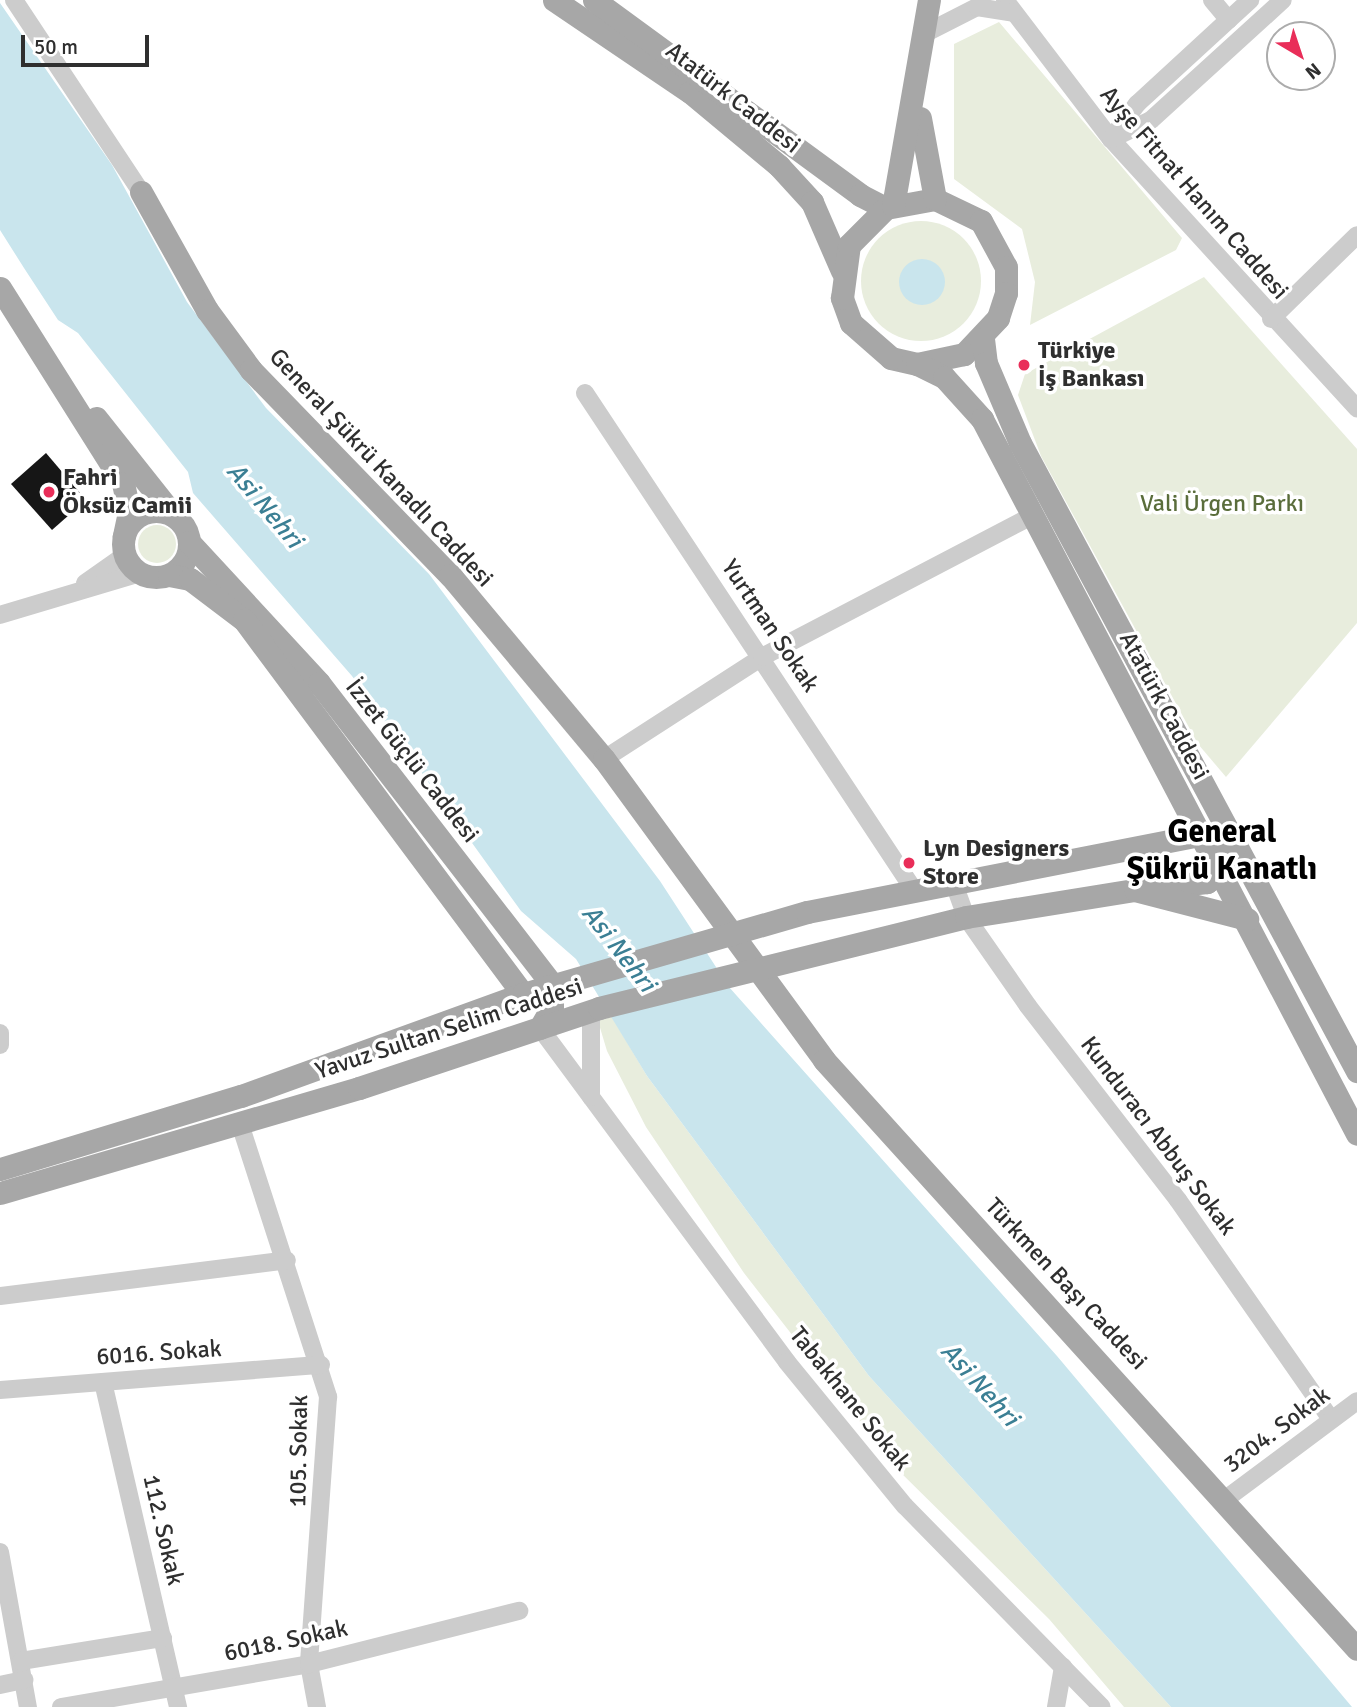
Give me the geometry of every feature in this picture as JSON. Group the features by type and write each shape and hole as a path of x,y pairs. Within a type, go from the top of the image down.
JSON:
{"main road":[{"name":"Atatürk Caddesi","path":"554,0 690,92 779,166 812,202 842,271"},
{"name":"Atatürk Caddesi","path":"594,0 831,175 890,207 849,245 842,271 842,298 860,333 891,358 917,364 965,394 1203,834 1357,1134"},
{"path":"929,0 918,76 890,207 935,199 981,222 1002,255 1006,293 983,339"},
{"path":"918,76 921,146 935,199"},
{"name":"General Şükrü Kanadlı Caddesi","path":"141,192 207,310 251,370 450,575 604,760 734,947"},
{"name":"İzzet Güçlü Caddesi","path":"0,289 46,356 123,484 130,512 125,545"},
{"name":"Atatürk Caddesi","path":"917,364 953,358 983,339 986,363 1020,443 1357,1071"},
{"name":"İzzet Güçlü Caddesi","path":"46,356 174,516 189,542 318,683 563,982"},
{"path":"140,573 125,545 144,514 174,516"},
{"path":"169,575 184,561 189,542"},
{"name":"İzzet Güçlü Caddesi","path":"140,573 169,575 198,584 244,620 523,994"},
{"name":"Yavuz Sultan Selim Caddesi","path":"734,947 912,887 1203,834 1236,843"},
{"path":"1135,890 1208,882 1222,871 1236,843"},
{"name":"Yavuz Sultan Selim Caddesi","path":"0,1169 242,1096 523,994 563,982 734,947 966,917 1135,890 1247,919"},
{"name":"Yavuz Sultan Selim Caddesi","path":"0,1193 240,1124 595,1009 730,973 734,947"},
{"name":"Türkmen Başı Caddesi","path":"734,947 824,1060 1227,1498 1357,1649"},
{"path":"540,1028 563,982"}],"street":[{"name":"General Şükrü Kanadlı Caddesi","path":"15,0 141,192"},
{"path":"1212,0 1229,20"},
{"path":"1111,139 1137,104 1250,0"},
{"path":"1111,139 1151,120 1283,0"},
{"path":"924,34 977,7 1010,7"},
{"name":"Ayşe Fitnat Hanım Caddesi","path":"1010,7 1111,139 1271,319 1354,399"},
{"path":"1271,319 1357,235"},
{"name":"Yurtman Sokak","path":"585,393 912,887"},
{"path":"604,760 761,657 1032,516"},
{"path":"77,589 125,545"},
{"path":"0,615 77,589 140,573"},
{"name":"Kunduracı Abbuş Sokak","path":"953,881 966,917 1178,1200 1330,1418"},
{"path":"591,1097 595,1009"},
{"name":"Tabakhane Sokak","path":"540,1028 787,1362 905,1506 1102,1707"},
{"name":"105. Sokak","path":"240,1124 321,1365 328,1431 309,1664 317,1707"},
{"path":"0,1296 287,1260"},
{"name":"6016. Sokak","path":"0,1390 321,1365"},
{"name":"112. Sokak","path":"103,1381 176,1698"},
{"name":"3204. Sokak","path":"1227,1498 1330,1418 1357,1401"},
{"path":"0,1552 29,1707"},
{"name":"6018. Sokak","path":"61,1707 176,1698 519,1611"},
{"path":"20,1661 163,1638"},
{"path":"1056,1707 1063,1667"},
{"path":"0,1685 24,1680"}],"green space":[{"path":"999,22 1182,238 1176,250 1030,325 1035,282 1022,229 954,179 954,44"},
{"path":"921,221 944,226 963,239 976,258 981,281 976,304 963,323 944,336 921,341 898,336 879,323 866,304 861,281 866,258 879,239 898,226"},
{"name":"Vali Ürgen Parkı","path":"1204,277 1357,449 1357,623 1226,777 1198,744 1041,456 1018,395 1025,374"},
{"path":"157,525 171,530 176,544 171,558 157,563 143,558 138,544 143,530"},
{"path":"612,1017 647,1076 869,1376 1171,1707 1124,1707 1049,1619 895,1467 744,1273 646,1127 607,1051 598,1021"}],"water":[{"name":"Asi Nehri","path":"0,3 112,165 187,302 266,408 429,574 660,881 729,987 1057,1356 1352,1707 1171,1707 869,1376 647,1076 576,959 521,911 352,676 193,493 188,472 78,333 58,320 24,268 0,230"},
{"path":"922,259 938,266 945,282 938,298 922,305 906,298 899,282 906,266"}],"building":[{"name":"Fahri Öksüz Camii","path":"46,453 86,500 52,530 11,484"}],"place":[{"name":"Türkiye İş Bankası","path":"1024,365"},
{"name":"Fahri Öksüz Camii","path":"49,492"},
{"name":"Lyn Designers Store","path":"909,863"}],"district":[{"name":"General Şükrü Kanatlı","path":"1222,852"}]}
